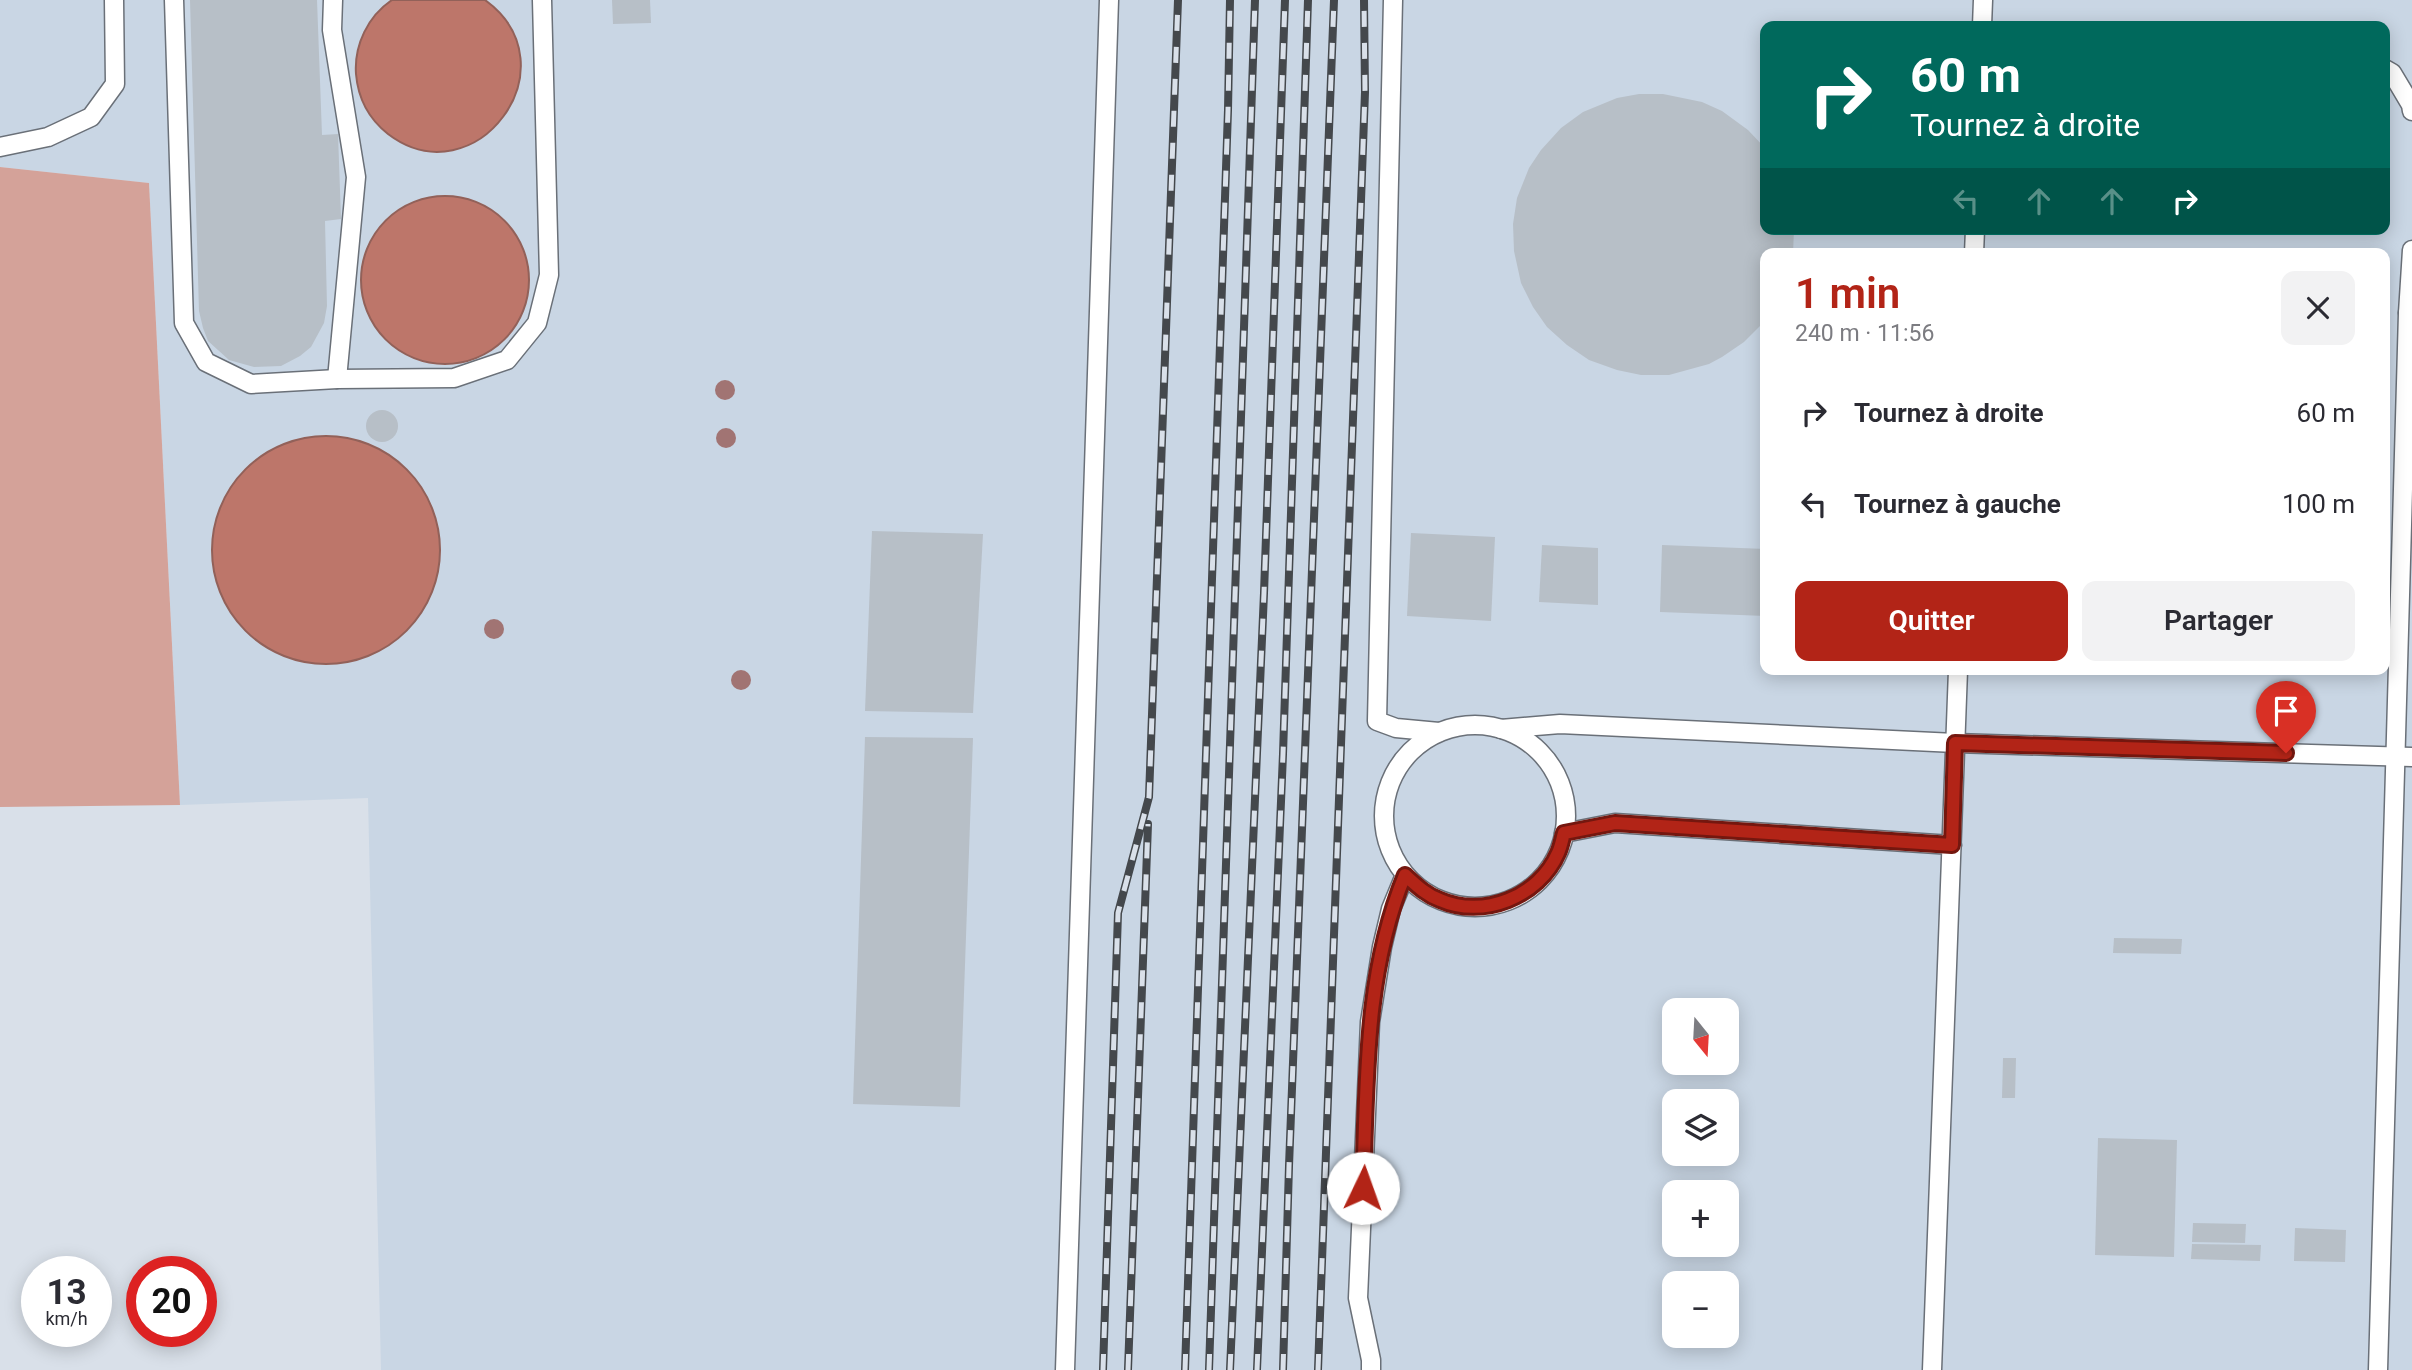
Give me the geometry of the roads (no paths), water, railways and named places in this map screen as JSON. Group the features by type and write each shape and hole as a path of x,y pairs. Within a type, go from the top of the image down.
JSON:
{"lane":[{"path":"0,147 48,137 91,117 115,84 114,0"},
{"path":"174,0 184,323 206,362 251,384 337,379 454,378 507,359 537,323 549,275 542,0"},
{"path":"332,0 332,30 356,177 337,379"},
{"path":"1065,1370 1109,0"},
{"path":"1393,0 1377,721 1396,728 1439,733"},
{"path":"1982,21 1983,0"},
{"path":"2390,72 2412,111"},
{"path":"2378,1370 2404,757 2412,250"},
{"path":"1931,1370 1958,675"},
{"path":"1501,729 1560,724 1955,743 2404,757"},
{"path":"1480,725 1501,729 1520,737 1550,765 1561,786 1566,809 1564,833 1557,855 1545,874 1527,890 1506,901 1483,907 1460,906 1421,890 1405,875 1393,857 1383,816 1386,795 1405,757 1420,742 1459,727 1480,725"},
{"path":"1564,833 1615,823 1952,845"},
{"path":"1371,1370 1358,1298 1370,1022 1391,909 1405,875"}],"railway":[{"path":"1103,1370 1118,913 1149,797 1178,0"},
{"path":"1185,1370 1230,0"},
{"path":"1209,1370 1255,0"},
{"path":"1230,1370 1264,593 1285,0"},
{"path":"1257,1370 1283,754 1308,0"},
{"path":"1283,1370 1334,0"},
{"path":"1318,1370 1365,92 1364,0"},
{"path":"1128,1370 1148,824"}]}
